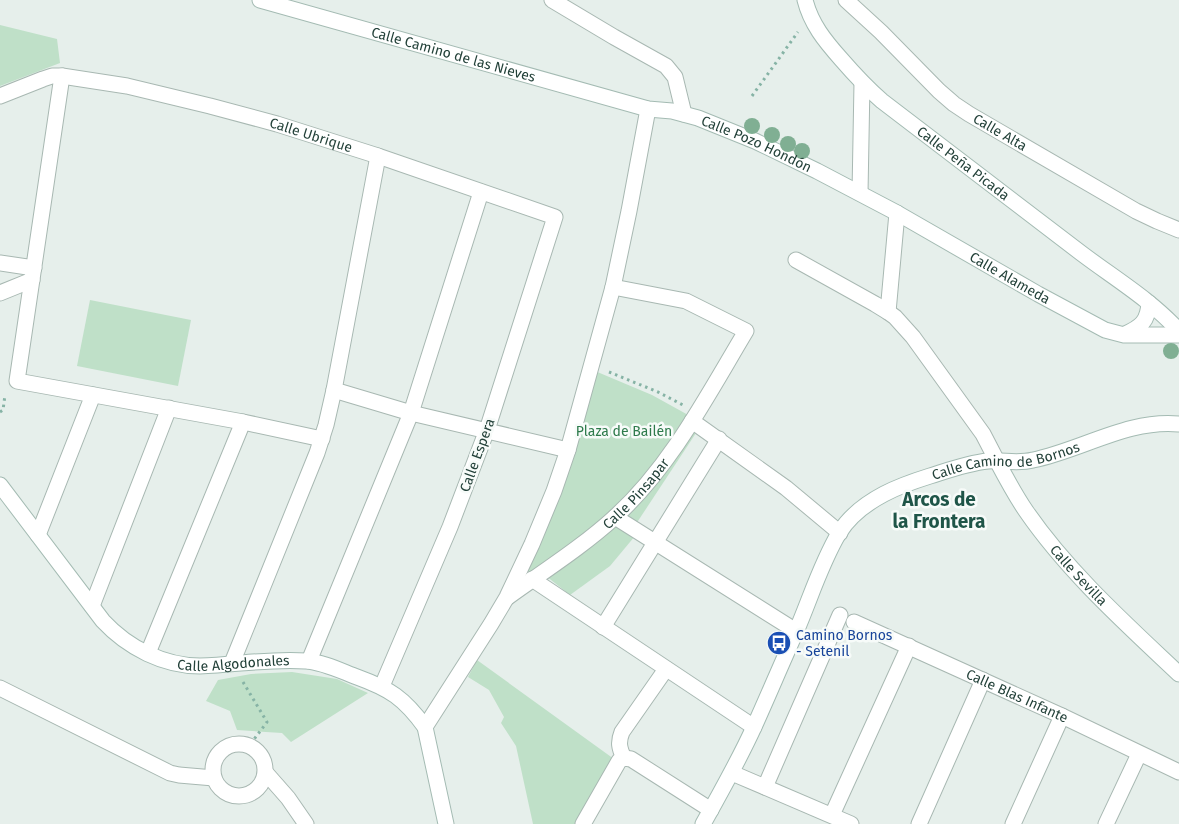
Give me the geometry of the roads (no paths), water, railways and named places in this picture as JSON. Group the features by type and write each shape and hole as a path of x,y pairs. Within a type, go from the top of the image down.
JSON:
{"street":[{"name":"Calle Camino de las Nieves","path":"260,0 648,109"},
{"path":"552,0 614,38 666,66 675,77 684,114"},
{"name":"Calle Peña Picada","path":"805,0 810,15 824,40 862,83 882,101 1160,311 1179,331"},
{"name":"Calle Alta","path":"846,0 881,32 938,91 969,114 1136,211 1157,222 1179,230"},
{"path":"0,96 52,76 62,76 17,381 170,408 322,438"},
{"name":"Calle Ubrique","path":"62,76 127,86 277,124 378,156 555,217"},
{"path":"860,193 862,83"},
{"name":"Calle Pozo Hondón","path":"648,109 698,118 756,141 860,193"},
{"path":"425,727 506,598 544,518 554,491 568,450 613,287 648,109"},
{"path":"232,663 322,438 334,390 378,156"},
{"path":"309,661 411,413 482,192"},
{"name":"Calle Alameda","path":"860,193 1105,330 1124,335 1179,335"},
{"path":"888,312 897,213"},
{"name":"Calle Espera","path":"382,686 450,527 486,430 555,217"},
{"name":"Calle Sevilla","path":"796,260 895,317 913,337 983,434 1025,510 1071,568 1179,674"},
{"path":"0,263 33,274"},
{"path":"0,293 33,274"},
{"name":"Calle Pinsapar","path":"506,598 586,541 615,517 642,490 694,417 746,332 686,301 613,287"},
{"path":"1124,335 1137,329 1145,321 1149,303"},
{"path":"334,390 411,413 568,450"},
{"path":"38,535 93,395"},
{"path":"92,606 170,408"},
{"path":"694,417 719,439 786,488 840,532"},
{"path":"148,653 243,422"},
{"name":"Calle Camino de Bornos","path":"703,824 732,773 754,727 819,573 847,522 884,494 936,474 968,465 997,461 1021,462 1034,460 1138,427 1154,424 1179,424"},
{"path":"603,627 719,439"},
{"name":"Calle Algodonales","path":"0,485 112,631 136,648 168,662 183,665 199,666 284,660 309,661 382,686 405,702 425,727 446,824"},
{"path":"615,517 796,631"},
{"path":"532,579 754,727"},
{"path":"765,787 840,615"},
{"name":"Calle Blas Infante","path":"854,622 1062,716 1179,772"},
{"path":"832,815 909,646"},
{"path":"624,758 618,741 622,732 666,669"},
{"path":"919,824 983,680"},
{"path":"0,688 170,772 179,775 214,778"},
{"path":"1013,824 1062,716"},
{"path":"234,744 240,744 249,746 262,756 266,773 258,789 242,797 233,796 224,792 218,786 214,778 213,767 218,754 234,744"},
{"path":"1106,824 1139,754"},
{"path":"583,824 619,761 624,758 631,759 711,810"},
{"path":"266,773 288,798 306,824"},
{"path":"732,773 852,824"}],"place":[{"name":"Camino Bornos - Setenil","path":"779,643"}],"district":[{"name":"Arcos de la Frontera","path":"939,510"}],"park label":[{"name":"Plaza de Bailén","path":"624,431"}]}
